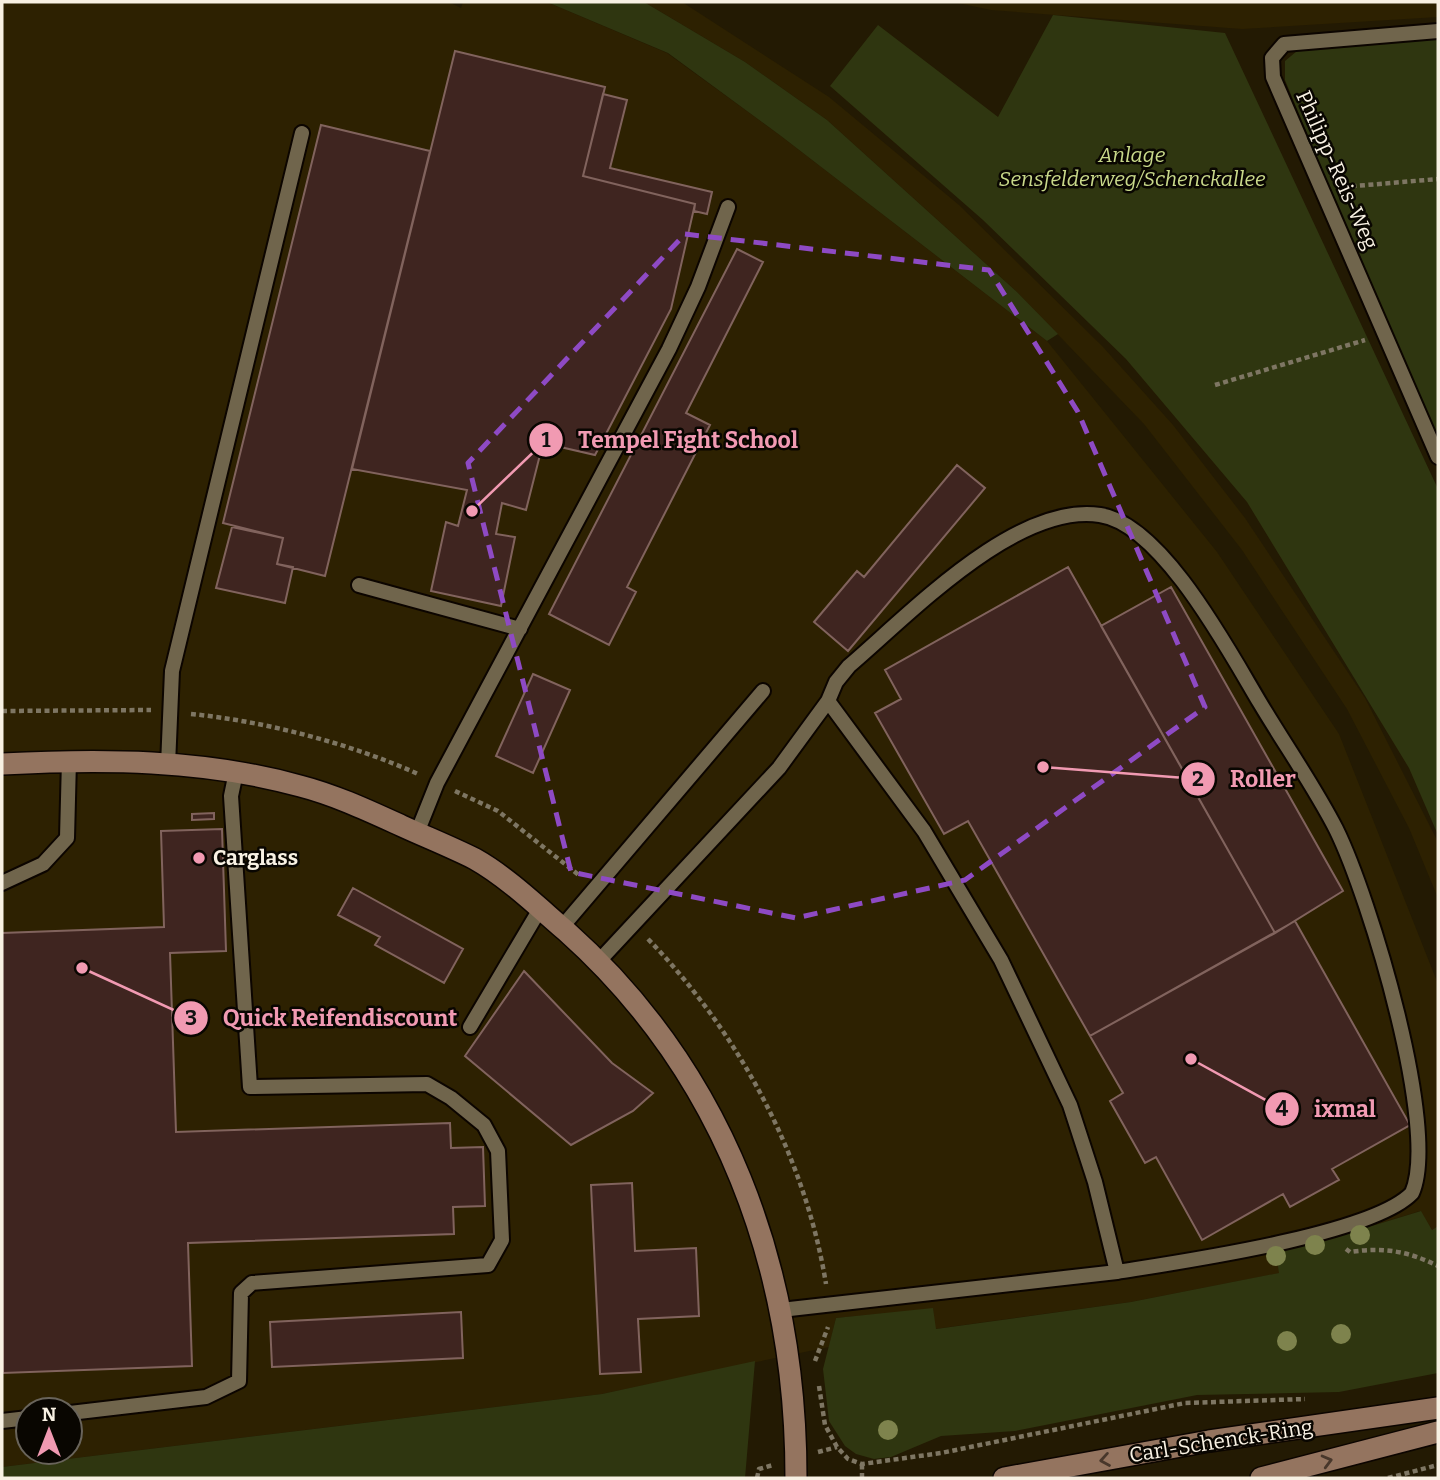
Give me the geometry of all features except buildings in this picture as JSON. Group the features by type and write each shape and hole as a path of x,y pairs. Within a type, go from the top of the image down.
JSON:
{"street":[{"path":"2,764 69,760 168,765 236,772 301,786 477,860 562,927 599,961 688,1072 720,1129 746,1189 781,1310 795,1427 796,1478"},
{"name":"Carl-Schenck-Ring","path":"1004,1478 1209,1441 1438,1408"},
{"name":"Carl-Schenck-Ring","path":"1261,1478 1438,1432"}],"lane":[{"name":"Philipp-Reis-Weg","path":"1438,31 1284,44 1272,58 1273,77 1438,457"},
{"path":"168,765 172,671 302,132"},
{"path":"417,833 437,783 669,349 698,287 728,207"},
{"path":"599,961 779,768 828,701 836,682 849,666 976,557 1039,523 1072,515 1102,515 1122,523 1156,551 1199,601 1335,827 1406,996 1429,1106 1432,1138 1429,1164 1413,1192 1394,1207 1369,1219 1220,1255 1117,1272 881,1301 830,1303 781,1310"},
{"path":"359,585 520,629"},
{"path":"562,927 763,691"},
{"path":"828,701 924,831 1001,960 1070,1105 1095,1182 1117,1272"},
{"path":"2,883 43,864 67,838 69,760"},
{"path":"84,1411 206,1398 239,1381 241,1293 252,1283 488,1265 502,1240 498,1151 484,1125 451,1098 427,1084 250,1087 231,796 236,772"},
{"path":"470,1027 540,909"}],"path":[{"path":"1321,188 1438,179"},
{"path":"1215,385 1386,334"},
{"path":"2,711 129,708 240,718 389,761 498,811 596,888"},
{"path":"634,924 676,968 714,1014 770,1112 792,1162 822,1257 830,1303 831,1321 815,1358 817,1371"},
{"path":"1338,1243 1350,1252 1382,1247 1420,1256 1438,1266"},
{"path":"819,1385 825,1425 835,1448 862,1466 941,1453 1185,1403 1316,1399"},
{"path":"1388,1478 1438,1465"},
{"path":"757,1478 759,1469 771,1466"},
{"path":"862,1466 862,1478"}],"highlighted area":[{"path":"685,234 989,270 1078,412 1205,707 965,880 796,918 571,872 468,463"}],"shaded area":[{"path":"2,2 449,2 461,8 463,2 547,2 667,53 781,136 1047,341 1217,552 1339,734 1438,984 1438,1226 1432,1230 1420,1211 1375,1225 1275,1248 1280,1273 1131,1302 935,1329 933,1309 836,1318 829,1347 602,1394 84,1457 84,1396 14,1396 14,1466 2,1467"},
{"path":"644,2 682,2 829,97 959,205 1103,347 1173,425 1245,518 1365,698 1438,842 1438,898 1409,828 1347,709 1242,550 1144,424 1017,292 827,120 745,62"},
{"path":"953,2 1438,2 1438,17 1242,29 991,10"}],"green space":[{"path":"547,2 644,2 745,62 827,120 1017,292 1058,334 1047,341 781,136 668,53"},
{"name":"Anlage Sensfelderweg/Schenckallee","path":"1053,15 1225,33 1438,489 1438,835 1409,768 1247,502 1126,359 983,220 830,86 878,25 998,117"},
{"path":"1438,39 1438,453 1285,80 1285,61 1297,51"},
{"path":"1421,1211 1432,1230 1438,1226 1438,1373 1339,1392 1197,1395 1015,1431 941,1436 891,1457 874,1459 856,1454 845,1446 829,1421 823,1369 836,1318 933,1308 936,1329 1131,1302 1279,1273 1275,1247 1375,1225"},
{"path":"755,1361 745,1478 2,1478 2,1467 84,1466 84,1457 602,1394"}],"place":[{"name":"Tempel Fight School","path":"472,511"},
{"name":"Roller","path":"1043,767"},
{"name":"Carglass","path":"199,858"},
{"name":"Quick Reifendiscount","path":"82,968"},
{"name":"ixmal","path":"1191,1059"}]}
